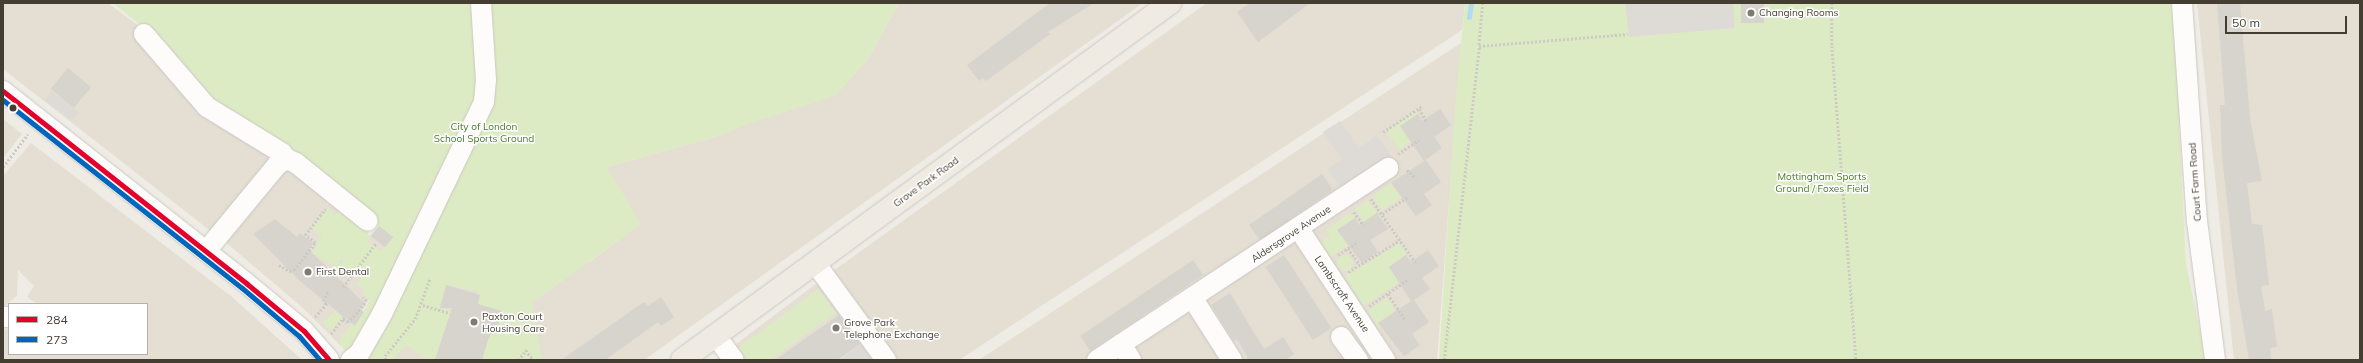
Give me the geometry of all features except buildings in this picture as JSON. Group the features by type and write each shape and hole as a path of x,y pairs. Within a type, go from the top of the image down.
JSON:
{"main road":[{"name":"Grove Park Road","path":"682,360 1170,3"}],"street":[{"path":"350,360 359,354 382,314 484,102 486,80 481,3"},
{"name":"Court Farm Road","path":"2182,3 2197,221 2215,360"},
{"path":"144,34 207,108 282,153 286,159 296,163 368,221"},
{"path":"3,91 206,251 304,331 329,360"},
{"path":"206,251 278,164 286,159"},
{"name":"Aldersgrove Avenue","path":"1097,360 1126,352 1193,299 1397,164"},
{"name":"Lambscroft Avenue","path":"1298,229 1386,360"},
{"path":"815,263 886,360"},
{"path":"1193,299 1232,360"},
{"path":"715,335 734,360"},
{"path":"1341,337 1358,360"}],"path":[{"path":"1444,360 1483,3"},
{"path":"1832,3 1832,46 1856,360"},
{"path":"1479,46 1628,34"},
{"path":"1383,132 1422,106"},
{"path":"1419,109 1427,122"},
{"path":"3,167 28,133"},
{"path":"1417,179 1397,164 1419,140"},
{"path":"1369,195 1416,263"},
{"path":"1382,214 1409,196"},
{"path":"279,265 289,271 294,270 315,244 305,234 327,207 326,204"},
{"path":"1351,208 1364,226"},
{"path":"1341,277 1359,264 1363,265 1400,240"},
{"path":"1336,256 1356,243"},
{"path":"343,287 376,244"},
{"path":"1348,248 1359,264"},
{"path":"385,360 385,356 415,320 423,305 430,278"},
{"path":"1363,310 1407,280"},
{"path":"315,318 326,303 323,301 328,291"},
{"path":"1388,294 1405,320"},
{"path":"331,334 344,318 347,322 356,314 366,301 363,297"},
{"path":"423,305 450,314"},
{"path":"518,360 526,350 533,360"}],"shaded area":[{"path":"3,3 108,3 144,30 280,154 217,236 3,69"},
{"path":"899,3 1143,3 644,360 368,360 414,286 588,263 640,224 607,167 722,135 866,62"},
{"path":"1207,3 1465,3 1462,30 959,360 715,360 833,271"},
{"path":"1625,3 1733,3 1735,28 1629,37"},
{"path":"2197,3 2360,3 2360,360 2234,360"},
{"path":"1461,43 1437,360 979,360"},
{"path":"51,91 79,112 72,121 44,100"},
{"path":"3,119 22,134 3,158"},
{"path":"1340,121 1359,148 1377,135 1401,170 1351,203 1328,169 1342,159 1323,132"},
{"path":"31,143 232,297 302,360 3,360 3,330 8,329 8,355 148,355 148,303 36,303 27,297 34,286 18,270 17,296 3,307 3,176"},
{"path":"289,165 310,188 319,190 328,204 335,200 342,212 370,236 379,226 393,237 379,283 341,346 303,308 222,239"},
{"path":"875,334 893,360 840,360"}],"green space":[{"name":"City of London School Sports Ground","path":"113,3 899,3 866,62 835,96 748,124 722,135 607,167 641,224 532,303 542,360 482,360 486,340 493,330 478,304 480,295 476,291 446,285 440,307 451,311 438,349 441,360 422,360 423,357 406,345 393,360 352,360 338,342 353,322 356,324 370,300 362,295 365,290 356,284 361,278 346,267 341,273 335,268 339,262 341,264 345,261 341,260 356,240 334,267 312,253 323,232 319,235 311,228 329,207 334,215 341,211 367,230 370,239 367,241 381,251 393,237 286,152 214,103 150,33"},
{"name":"Mottingham Sports Ground / Foxes Field","path":"1465,3 2171,3 2182,109 2179,127 2186,263 2206,360 1439,360 1456,92"},
{"path":"1415,113 1418,114 1411,141 1399,150 1386,131"},
{"path":"1391,183 1401,198 1382,211 1372,196"},
{"path":"1368,200 1377,213 1364,222 1355,209"},
{"path":"1350,213 1355,218 1337,230 1348,245 1331,257 1321,242 1330,235 1326,230"},
{"path":"1400,243 1407,254 1389,267 1399,282 1364,306 1345,276"},
{"path":"1342,255 1348,255 1353,260 1351,269 1348,271 1342,271 1337,266 1337,260"},
{"path":"818,289 836,313 770,360 744,360 735,350"},
{"path":"1387,298 1396,311 1379,323 1380,330 1368,311"},
{"path":"335,311 343,318 331,331 322,323"}],"waterway":[{"path":"1469,17 1471,3"}],"transit line":[{"name":"284","path":"3,91 246,283 304,331 329,360"},
{"name":"273","path":"3,100 242,288 299,336 320,360"}],"place":[{"name":"Changing Rooms","path":"1751,13"},
{"name":"First Dental","path":"308,272"},
{"name":"Paxton Court Housing Care","path":"474,322"},
{"name":"Grove Park Telephone Exchange","path":"836,328"}]}
